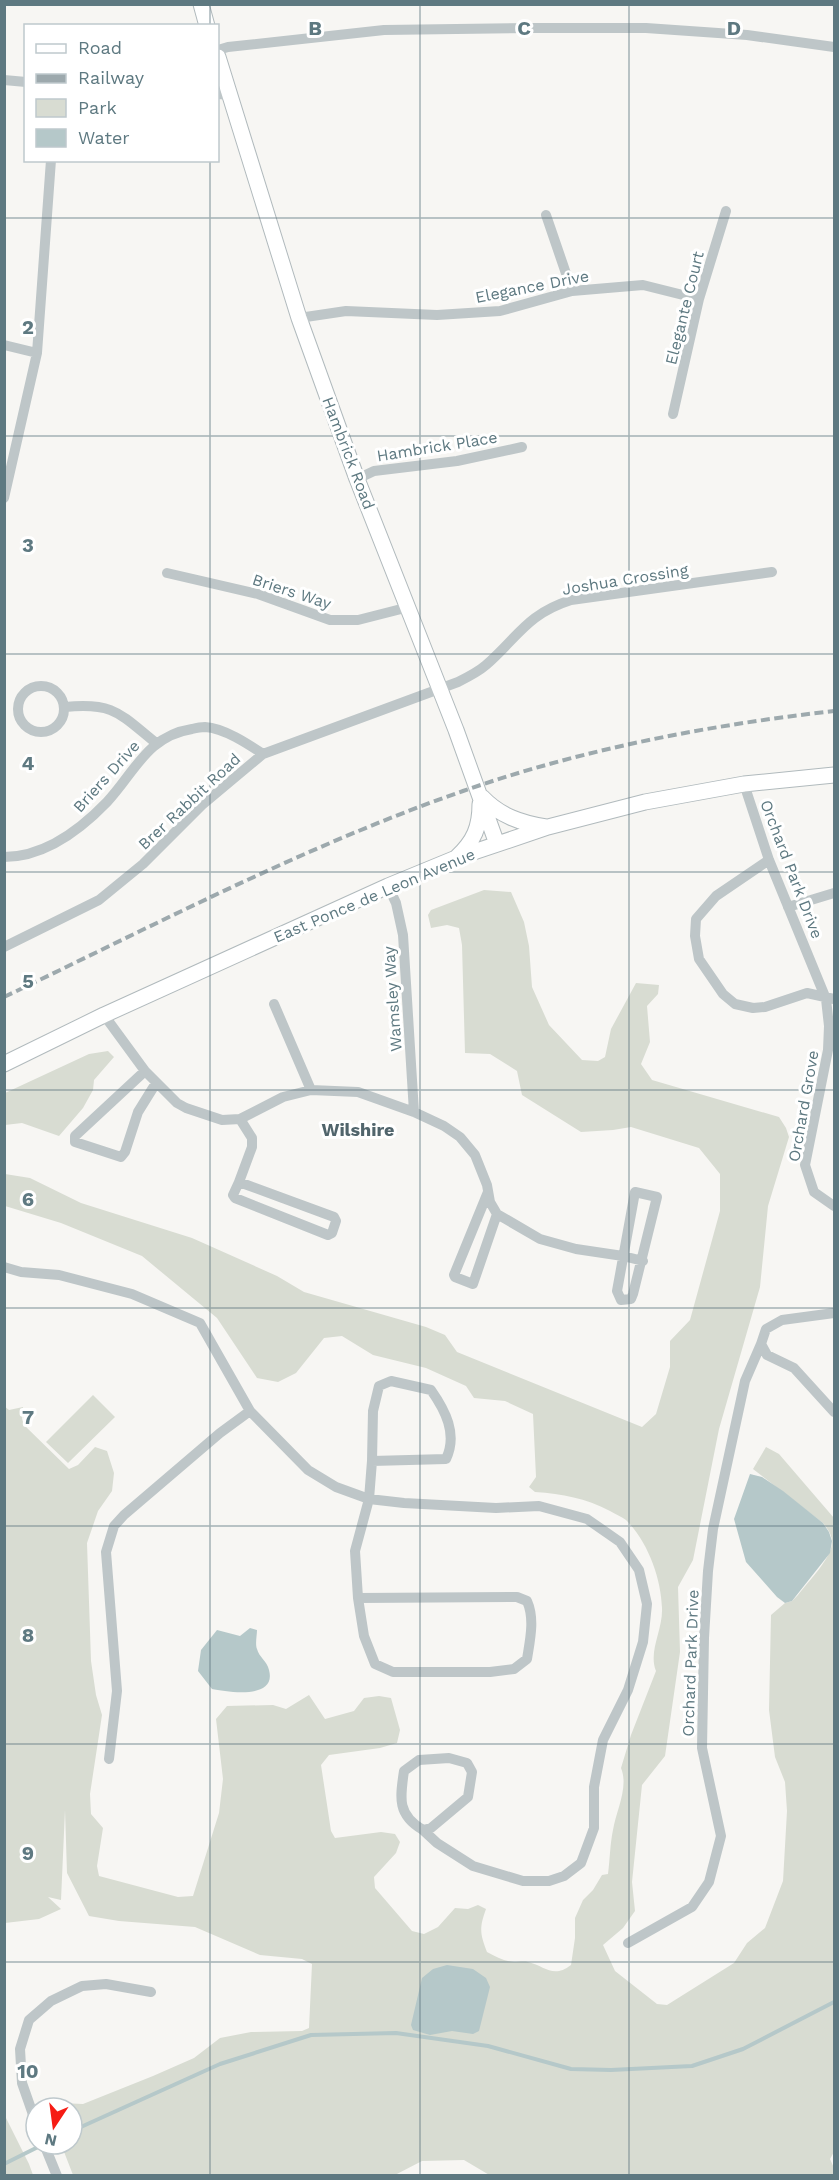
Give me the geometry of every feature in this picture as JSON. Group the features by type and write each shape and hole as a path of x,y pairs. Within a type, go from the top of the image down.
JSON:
{"main road":[{"path":"201,4 206,24"},
{"name":"Hambrick Road","path":"219,63 224,95 299,318 357,479 441,689 497,844"},
{"name":"East Ponce de Leon Avenue","path":"4,1064 104,1015 388,886 456,858 548,827 645,802 744,784 834,775"},
{"path":"480,795 490,806 505,816 527,824 548,827"},
{"path":"456,858 478,831 480,795"}],"street":[{"path":"219,50 384,30 536,28 646,28 747,35 834,47"},
{"path":"4,81 24,82"},
{"path":"4,498 38,352 51,162"},
{"name":"Elegante Court","path":"674,414 699,298 726,211"},
{"path":"546,215 572,291"},
{"name":"Elegance Drive","path":"299,318 346,311 437,315 500,310 572,291 643,285 699,298"},
{"path":"4,345 38,352"},
{"name":"Hambrick Place","path":"357,479 374,471 457,460 522,447"},
{"name":"Joshua Crossing","path":"441,689 485,666 528,622 555,605 571,600 772,572"},
{"name":"Briers Way","path":"167,573 258,594 330,620 358,620 409,607"},
{"path":"48,686 56,690 64,701 65,707 64,717 54,730 37,733 23,725 17,707 19,699 31,688 48,686"},
{"name":"Brer Rabbit Road","path":"4,947 99,900 143,864 202,805 263,754 441,689"},
{"path":"65,707 88,705 116,710 156,743"},
{"name":"Briers Drive","path":"4,857 18,857 53,844 81,826 109,800 133,768 156,743 178,731 206,727 239,738 263,754"},
{"name":"Orchard Park Drive","path":"744,784 769,860 830,999"},
{"path":"769,860 716,896 696,919 694,936 699,959 723,994 735,1004 753,1008 765,1007 807,993 830,999"},
{"name":"Wamsley Way","path":"388,886 396,903 403,935 414,1112"},
{"path":"788,907 834,893"},
{"name":"Orchard Grove","path":"830,999 828,1050 805,1164 814,1192 834,1206"},
{"path":"274,1004 312,1090"},
{"path":"104,1015 145,1071 177,1103 186,1108 222,1120 240,1119 283,1097 312,1090 358,1092 414,1112 444,1126 460,1137 475,1155 487,1185 490,1202 497,1214 540,1239 576,1249 643,1261"},
{"path":"145,1071 75,1136 75,1142 121,1157 125,1152 138,1112 156,1083"},
{"path":"239,1182 334,1217 336,1221 332,1233 328,1235 234,1198 233,1195 252,1147 252,1138 240,1119"},
{"path":"488,1192 455,1277 473,1284 497,1214"},
{"path":"635,1192 657,1197 633,1294 631,1299 621,1300 617,1291 623,1256 635,1192"},
{"path":"4,1267 21,1272 59,1275 132,1294 200,1323 250,1411 308,1470 336,1487 369,1499 404,1503 485,1507 539,1506 587,1519 620,1542 639,1570 647,1604 643,1642 628,1690 603,1740 594,1787 594,1828 580,1863 564,1876 549,1881 523,1881 473,1866 412,1824 403,1810 400,1795 404,1771 419,1760 449,1758 467,1763 472,1772 468,1797 431,1828 423,1830"},
{"path":"834,1313 782,1320 766,1329 761,1344 766,1354 794,1368 834,1412"},
{"name":"Orchard Park Drive","path":"628,1943 692,1907 709,1882 721,1836 702,1748 708,1570 712,1529 745,1381 761,1344"},
{"path":"358,1598 517,1597 527,1601 531,1610 531,1634 527,1659 514,1669 490,1672 393,1672 375,1664 364,1636 358,1598 355,1551 369,1499 373,1411 379,1386 391,1381 431,1390 445,1411 449,1425 450,1452 446,1459 372,1461"},
{"path":"109,1759 117,1691 106,1552 114,1526 123,1515 250,1411"},
{"path":"27,2096 22,2083 20,2049 29,2020 51,2001 82,1986 106,1984 151,1992"},
{"path":"49,2156 55,2171"}],"green space":[{"path":"484,890 511,892 524,922 529,946 532,987 549,1025 582,1060 598,1061 605,1057 611,1029 636,983 659,985 658,994 647,1006 650,1042 641,1064 652,1080 779,1117 789,1137 768,1206 760,1287 719,1429 693,1560 678,1587 680,1652 665,1756 642,1785 632,1882 635,1911 623,1928 603,1945 615,1971 657,2004 667,2005 734,1963 747,1943 765,1928 783,1881 787,1811 785,1782 775,1757 769,1710 771,1615 785,1603 792,1601 814,1576 829,1554 832,1540 823,1523 753,1469 766,1447 779,1454 834,1518 834,2152 830,2159 834,2175 491,2176 464,2160 422,2161 393,2176 73,2175 66,2156 84,2156 84,2104 194,2058 220,2038 251,2032 302,2031 309,2028 312,1964 302,1959 260,1955 195,1927 119,1921 89,1916 67,1873 65,1810 61,1900 48,1897 61,1909 39,1919 5,1923 4,1406 9,1410 23,1407 24,1425 69,1469 78,1465 95,1447 107,1451 114,1473 112,1491 98,1511 87,1543 91,1661 96,1695 102,1715 90,1794 91,1814 103,1828 97,1866 99,1876 178,1897 193,1896 219,1813 223,1779 216,1719 227,1706 273,1705 286,1709 309,1695 325,1719 354,1711 364,1698 379,1696 391,1698 400,1730 397,1743 380,1748 329,1755 321,1765 331,1831 335,1838 381,1832 395,1834 400,1842 396,1853 374,1877 375,1888 412,1931 424,1934 438,1927 455,1908 468,1909 478,1905 486,1909 481,1931 487,1952 507,1961 528,1962 549,1970 559,1971 571,1965 575,1918 583,1900 593,1890 602,1875 608,1874 612,1835 624,1783 621,1768 656,1671 654,1656 662,1616 661,1597 656,1573 647,1550 626,1520 592,1503 564,1495 535,1492 529,1487 536,1477 533,1414 505,1401 474,1398 466,1386 426,1368 373,1355 342,1336 324,1338 296,1373 278,1382 257,1378 217,1318 142,1256 61,1223 5,1206 5,1174 30,1178 81,1203 192,1238 277,1276 304,1292 426,1327 445,1335 457,1352 642,1427 656,1414 670,1367 670,1341 690,1320 720,1211 720,1174 699,1148 631,1127 581,1132 522,1095 517,1071 490,1054 465,1053 462,945 459,928 447,925 431,928 428,915 431,910"},
{"path":"108,1051 114,1057 94,1080 93,1090 83,1108 59,1136 22,1123 5,1125 5,1093 89,1054"},
{"path":"93,1395 115,1417 68,1463 46,1442"},
{"path":"5,2116 33,2175 5,2175"}],"water":[{"path":"750,1474 762,1477 783,1491 823,1523 832,1541 830,1553 792,1601 785,1603 777,1597 746,1562 734,1519"},
{"path":"250,1628 257,1630 257,1649 267,1664 270,1680 266,1686 250,1692 212,1689 198,1671 201,1650 217,1630 240,1636"},
{"path":"447,1965 473,1969 486,1978 490,1987 479,2031 473,2034 452,2031 430,2035 413,2030 411,2025 422,1978 433,1969"}],"waterway":[{"path":"84,2126 220,2064 311,2035 396,2033 488,2046 571,2069 611,2070 692,2066 743,2049 834,2002"},
{"path":"4,2164 24,2154"}],"railway":[{"path":"4,997 288,861 463,791 554,763 647,740 693,731 834,711"}],"district":[{"name":"Wilshire","path":"358,1130"}]}
